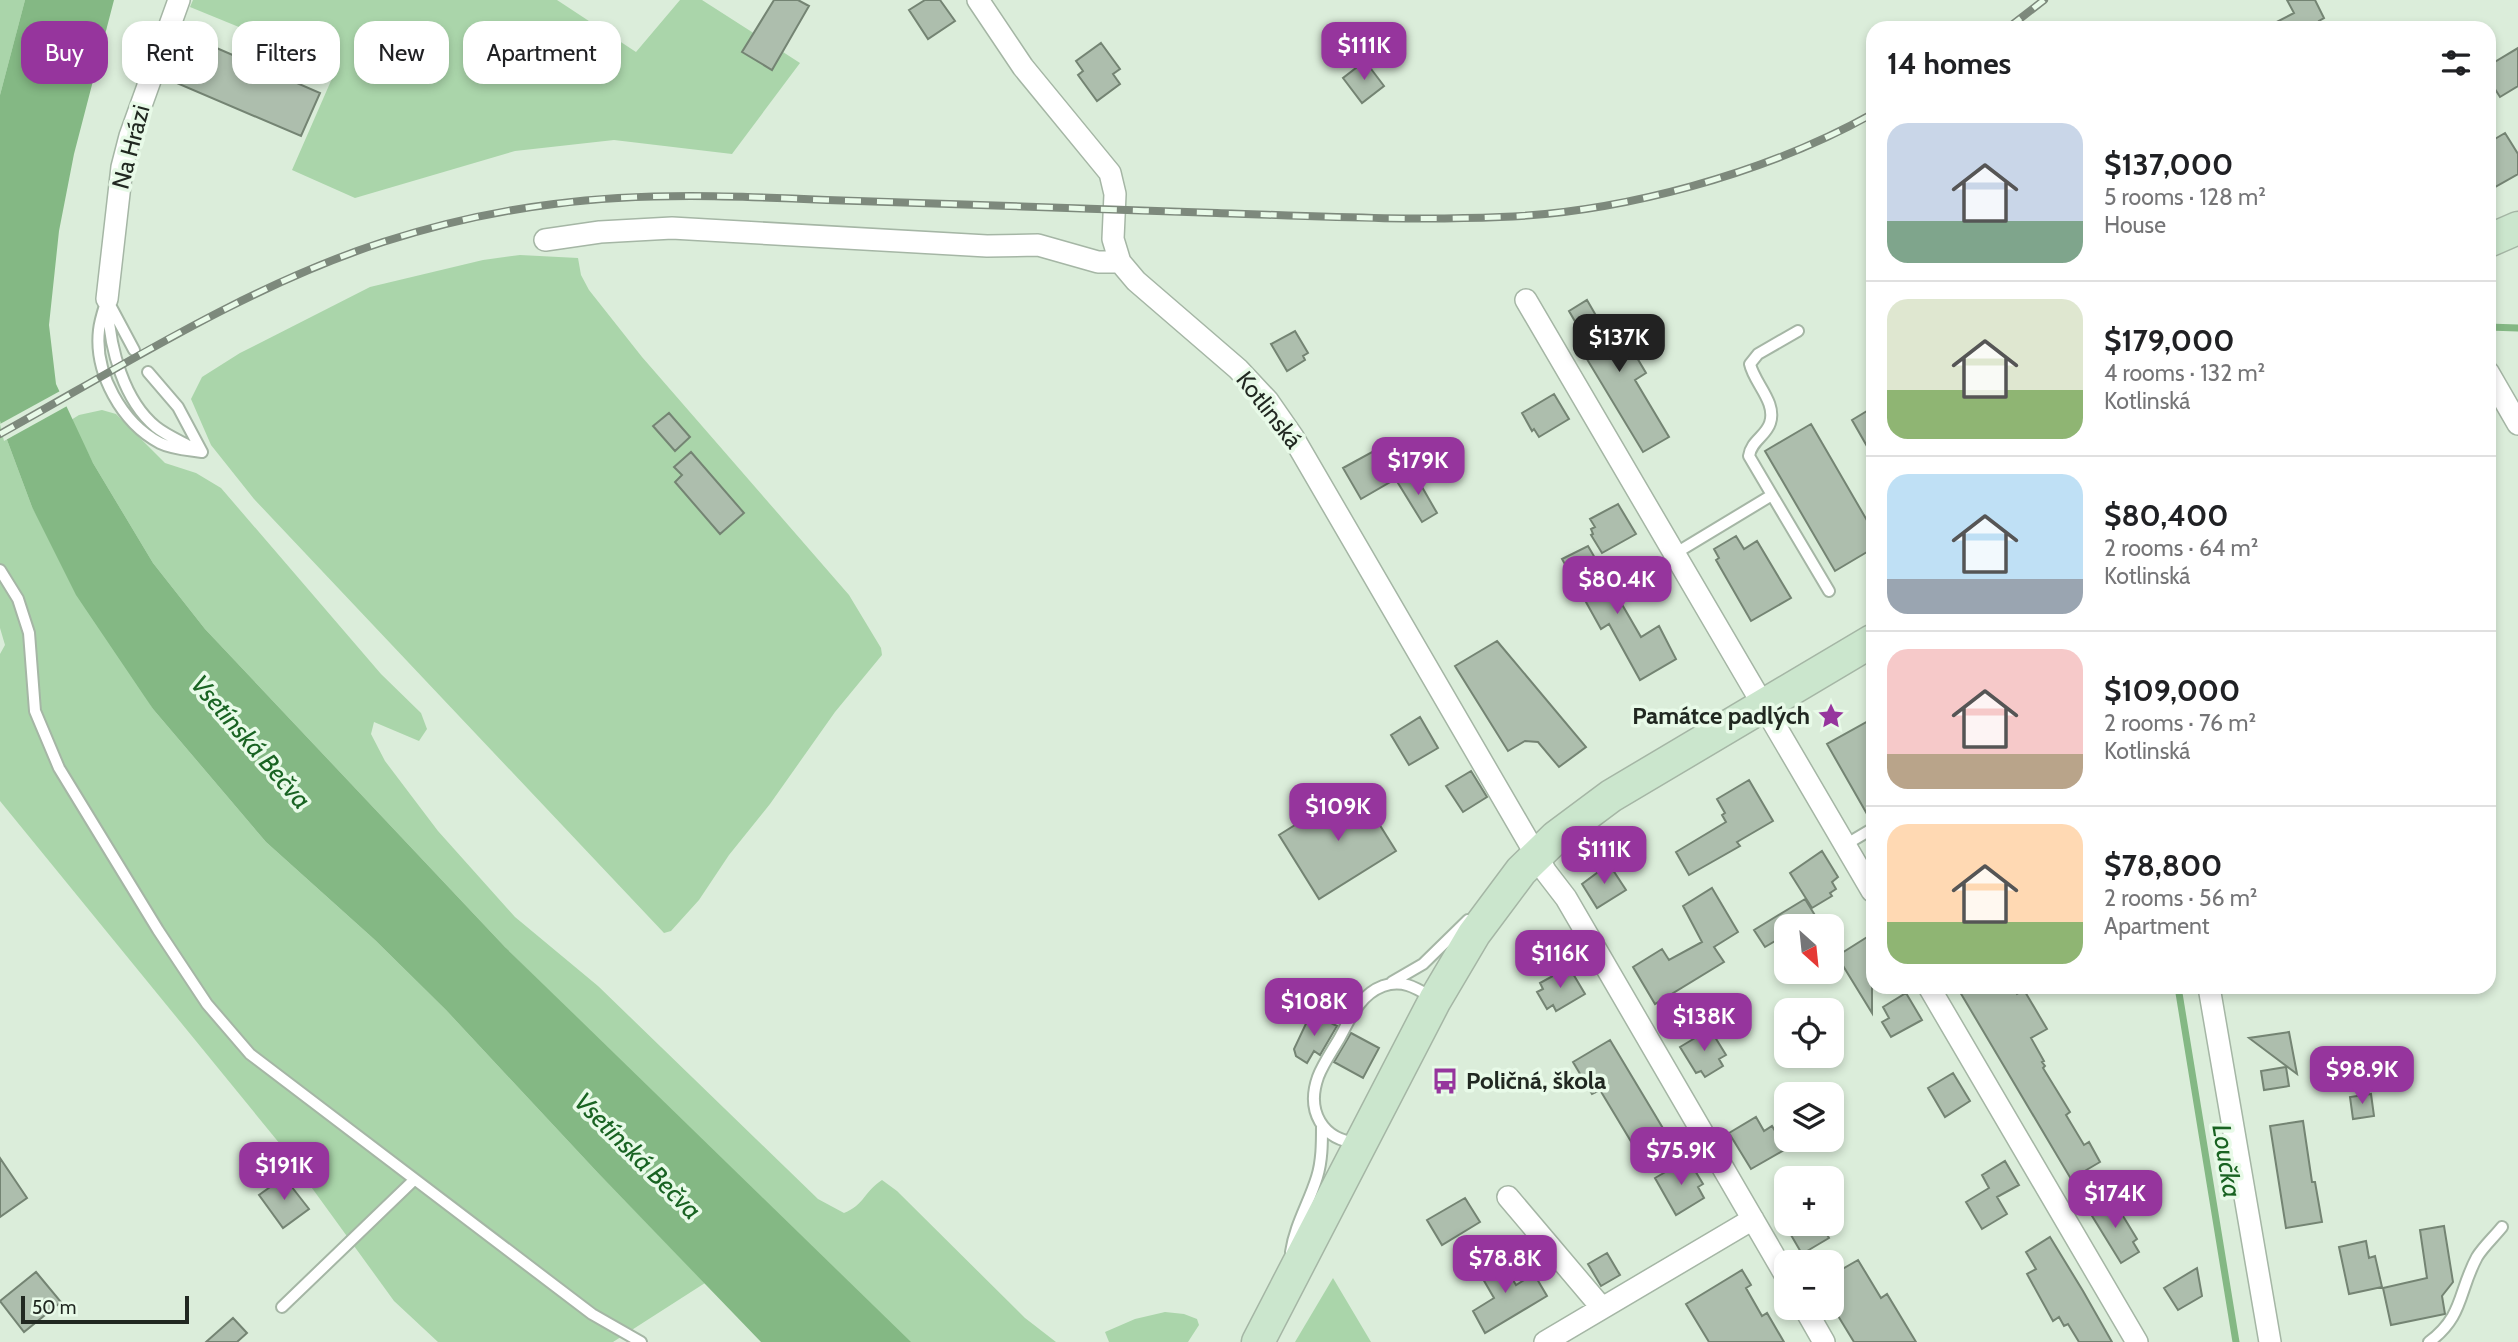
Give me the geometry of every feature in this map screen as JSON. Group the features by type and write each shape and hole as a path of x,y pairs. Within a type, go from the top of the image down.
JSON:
{"main road":[{"path":"2496,238 2518,228"},
{"path":"1258,1342 1435,1000 1499,898 1536,854 1611,796 1866,645"}],"street":[{"name":"Na Hrázi","path":"107,299 122,167 130,136 178,0"},
{"path":"545,240 600,232 672,228 973,246 1038,245 1098,262 1119,262 1113,239 1115,194 1110,173 1023,67 978,0"},
{"name":"Kotlinská","path":"1119,262 1136,281 1238,369 1280,415 1774,1255"},
{"path":"1526,300 1866,881"},
{"path":"2496,386 2518,424"},
{"path":"1933,994 2137,1342"},
{"path":"2210,994 2270,1342"},
{"path":"1508,1197 1602,1308"},
{"path":"1545,1342 1753,1219"},
{"path":"1811,1320 1824,1342"}],"lane":[{"path":"107,299 134,350"},
{"path":"107,299 109,331 114,350 126,384 138,407 162,431 202,452 178,407 148,372"},
{"path":"1798,331 1758,354 1750,364 1772,409 1768,428 1756,440 1749,456 1829,591"},
{"path":"1676,553 1772,495"},
{"path":"0,570 18,600 29,632 35,711 59,768 158,930 200,993 250,1054 592,1314 641,1342"},
{"path":"1845,845 1866,833"},
{"path":"1287,1286 1297,1226 1317,1177 1322,1151 1322,1127 1316,1112 1314,1095 1318,1077 1357,1006 1383,986 1423,964 1466,921 1499,898"},
{"path":"1383,986 1412,985 1435,1000"},
{"path":"1322,1127 1333,1137 1361,1143"},
{"path":"282,1307 414,1180"},
{"path":"2429,1342 2445,1330 2456,1311 2478,1255 2502,1227"}],"shaded area":[{"path":"0,0 25,0 0,95"},
{"path":"193,0 557,0 589,21 463,21 463,84 621,84 621,42 636,52 680,0 702,0 800,63 732,154 614,140 515,151 355,198 292,170 330,84 340,84 340,21 232,21 232,24 190,7"},
{"path":"520,255 578,258 581,275 589,290 642,357 849,595 881,648 882,655 835,712 699,900 671,931 664,933 254,499 211,445 191,399 202,377 240,353 370,287 483,260"},
{"path":"102,410 116,414 165,463 196,473 221,488 381,674 421,713 427,729 419,741 374,722 371,734 385,761 438,831 515,917 598,986 818,1199 844,1213 856,1206 882,1180 897,1191 1025,1318 1056,1342 905,1342 505,947 205,629 153,563 93,463 71,420 79,415"},
{"path":"0,421 32,507 153,709 266,842 375,940 446,1010 705,1283 613,1342 438,1342 394,1301 280,1144 0,801 0,654 5,645 0,628"},
{"path":"1333,1278 1371,1342 1295,1342"},
{"path":"1165,1312 1184,1314 1197,1319 1199,1325 1188,1342 1109,1342 1105,1332 1135,1319"}],"water":[{"name":"Vsetínská Bečva","path":"25,0 114,0 108,23 21,21 21,84 92,84 74,154 59,231 49,325 56,384 93,463 153,563 205,629 505,947 911,1342 761,1342 446,1010 375,940 266,842 153,709 76,595 32,507 0,421 0,95"}],"pier":[{"path":"62,390 69,405 4,441 0,424"}],"building":[{"path":"774,0 798,0 809,6 772,70 742,52"},
{"path":"925,0 940,0 955,21 928,39 909,10"},
{"path":"2287,0 2315,0 2324,18 2319,21 2279,21 2294,13"},
{"path":"1101,43 1120,69 1113,74 1120,84 1097,101 1078,75 1083,71 1076,61"},
{"path":"2518,48 2518,86 2500,97 2496,91 2496,61"},
{"path":"218,49 232,55 232,84 299,84 320,93 301,136 179,84 218,84"},
{"path":"1365,61 1384,86 1362,103 1343,78"},
{"path":"2505,133 2518,154 2518,174 2496,186 2496,138"},
{"path":"1587,300 1602,326 1614,319 1646,373 1635,380 1669,437 1643,452 1576,341 1584,337 1569,311"},
{"path":"1295,331 1308,353 1303,356 1305,360 1287,371 1271,344"},
{"path":"1554,394 1569,419 1539,437 1534,429 1532,431 1522,413"},
{"path":"1866,412 1866,444 1852,420"},
{"path":"669,413 690,437 675,451 653,426"},
{"path":"1811,424 1866,519 1866,553 1835,571 1765,451"},
{"path":"691,452 744,513 720,534 675,482 682,475 674,467"},
{"path":"1372,452 1379,463 1389,463 1397,478 1361,499 1343,468"},
{"path":"1414,473 1437,513 1422,522 1398,483"},
{"path":"1618,504 1636,534 1602,553 1591,535 1591,529 1595,527 1590,519"},
{"path":"1736,536 1744,549 1757,541 1791,598 1751,621 1716,560 1719,558 1714,549"},
{"path":"1588,546 1641,637 1659,626 1676,659 1640,680 1609,624 1601,629 1562,559"},
{"path":"1497,641 1586,747 1559,767 1538,742 1525,741 1508,751 1455,666"},
{"path":"1420,717 1438,748 1409,765 1391,735"},
{"path":"1866,722 1866,812 1827,744"},
{"path":"1471,771 1487,797 1463,812 1446,786"},
{"path":"1749,780 1773,821 1737,842 1740,846 1689,875 1676,852 1726,822 1722,815 1725,813 1717,799"},
{"path":"1356,787 1396,851 1319,899 1279,835"},
{"path":"1822,851 1838,877 1832,882 1836,889 1830,893 1832,896 1812,908 1790,873"},
{"path":"1609,864 1626,890 1597,908 1582,884"},
{"path":"1712,888 1738,932 1714,947 1724,962 1655,1004 1633,967 1662,949 1669,960 1702,942 1683,906"},
{"path":"1805,899 1814,914 1780,914"},
{"path":"1774,918 1774,942 1765,947 1754,930"},
{"path":"1866,938 1866,994 1872,994 1872,1013 1844,967 1844,952"},
{"path":"1569,967 1585,994 1556,1011 1553,1005 1547,1009 1537,992 1543,989 1540,983"},
{"path":"1907,994 1922,1020 1891,1037 1882,1022 1889,1018 1883,1007"},
{"path":"1961,994 2026,994 2047,1029 2031,1038 2044,1061 2043,1068 2070,1112 2066,1115 2084,1145 2089,1142 2100,1162 2071,1179"},
{"path":"1311,1013 1337,1026 1320,1055 1314,1051 1307,1063 1296,1056 1294,1049"},
{"path":"1710,1029 1726,1055 1719,1059 1723,1066 1705,1077 1701,1071 1696,1073 1680,1047"},
{"path":"2289,1032 2297,1074 2249,1038"},
{"path":"1351,1033 1379,1048 1363,1078 1334,1062"},
{"path":"1610,1040 1664,1130 1635,1148 1600,1090 1592,1094 1573,1062"},
{"path":"2286,1067 2289,1086 2264,1090 2261,1071"},
{"path":"1953,1073 1970,1101 1945,1117 1928,1088"},
{"path":"2371,1094 2374,1116 2353,1119 2350,1097"},
{"path":"1756,1117 1764,1131 1772,1126 1774,1152 1781,1152 1751,1169 1729,1133"},
{"path":"2303,1121 2312,1182 2315,1182 2322,1222 2286,1228 2270,1126"},
{"path":"0,1158 27,1198 0,1217"},
{"path":"1688,1159 1703,1184 1698,1187 1704,1198 1676,1215 1655,1178"},
{"path":"2005,1161 2019,1185 1997,1197 2007,1214 1982,1229 1966,1202 1989,1188 1982,1175"},
{"path":"284,1177 309,1209 283,1228 259,1195"},
{"path":"1465,1198 1480,1222 1442,1245 1427,1220"},
{"path":"2112,1198 2137,1239 2133,1242 2139,1252 2121,1263 2089,1211"},
{"path":"2444,1226 2453,1282 2442,1296 2445,1314 2391,1325 2383,1288 2427,1278 2420,1230"},
{"path":"1792,1236 1829,1238 1809,1250 1800,1250"},
{"path":"2050,1237 2112,1342 2079,1342 2068,1324 2064,1326 2059,1317 2053,1321 2027,1274 2036,1269 2026,1252"},
{"path":"2366,1241 2369,1258 2375,1256 2382,1287 2349,1294 2339,1247"},
{"path":"1607,1253 1620,1275 1601,1286 1588,1264"},
{"path":"1498,1255 1516,1285 1534,1274 1547,1296 1485,1333 1473,1311 1494,1298 1476,1267"},
{"path":"1858,1260 1881,1298 1887,1294 1916,1342 1854,1342 1841,1320 1844,1320 1844,1268"},
{"path":"2197,1268 2202,1296 2178,1310 2164,1288"},
{"path":"1742,1270 1751,1285 1746,1288 1762,1316 1767,1313 1784,1342 1709,1342 1686,1304"},
{"path":"36,1272 61,1302 24,1332 0,1301"},
{"path":"233,1318 247,1333 237,1342 206,1342"}],"waterway":[{"name":"Loučka","path":"2496,327 2518,328"},
{"name":"Loučka","path":"2179,994 2236,1342"}],"railway":[{"path":"2017,21 2044,0"},
{"path":"0,434 187,329 284,281 383,242 446,224 511,210 588,200 690,196 1358,218 1465,218 1546,214 1594,208 1692,186 1787,154 1866,117"}],"place":[{"name":"Památce padlých","path":"1831,716"},
{"name":"Poličná, škola","path":"1445,1081"}]}
